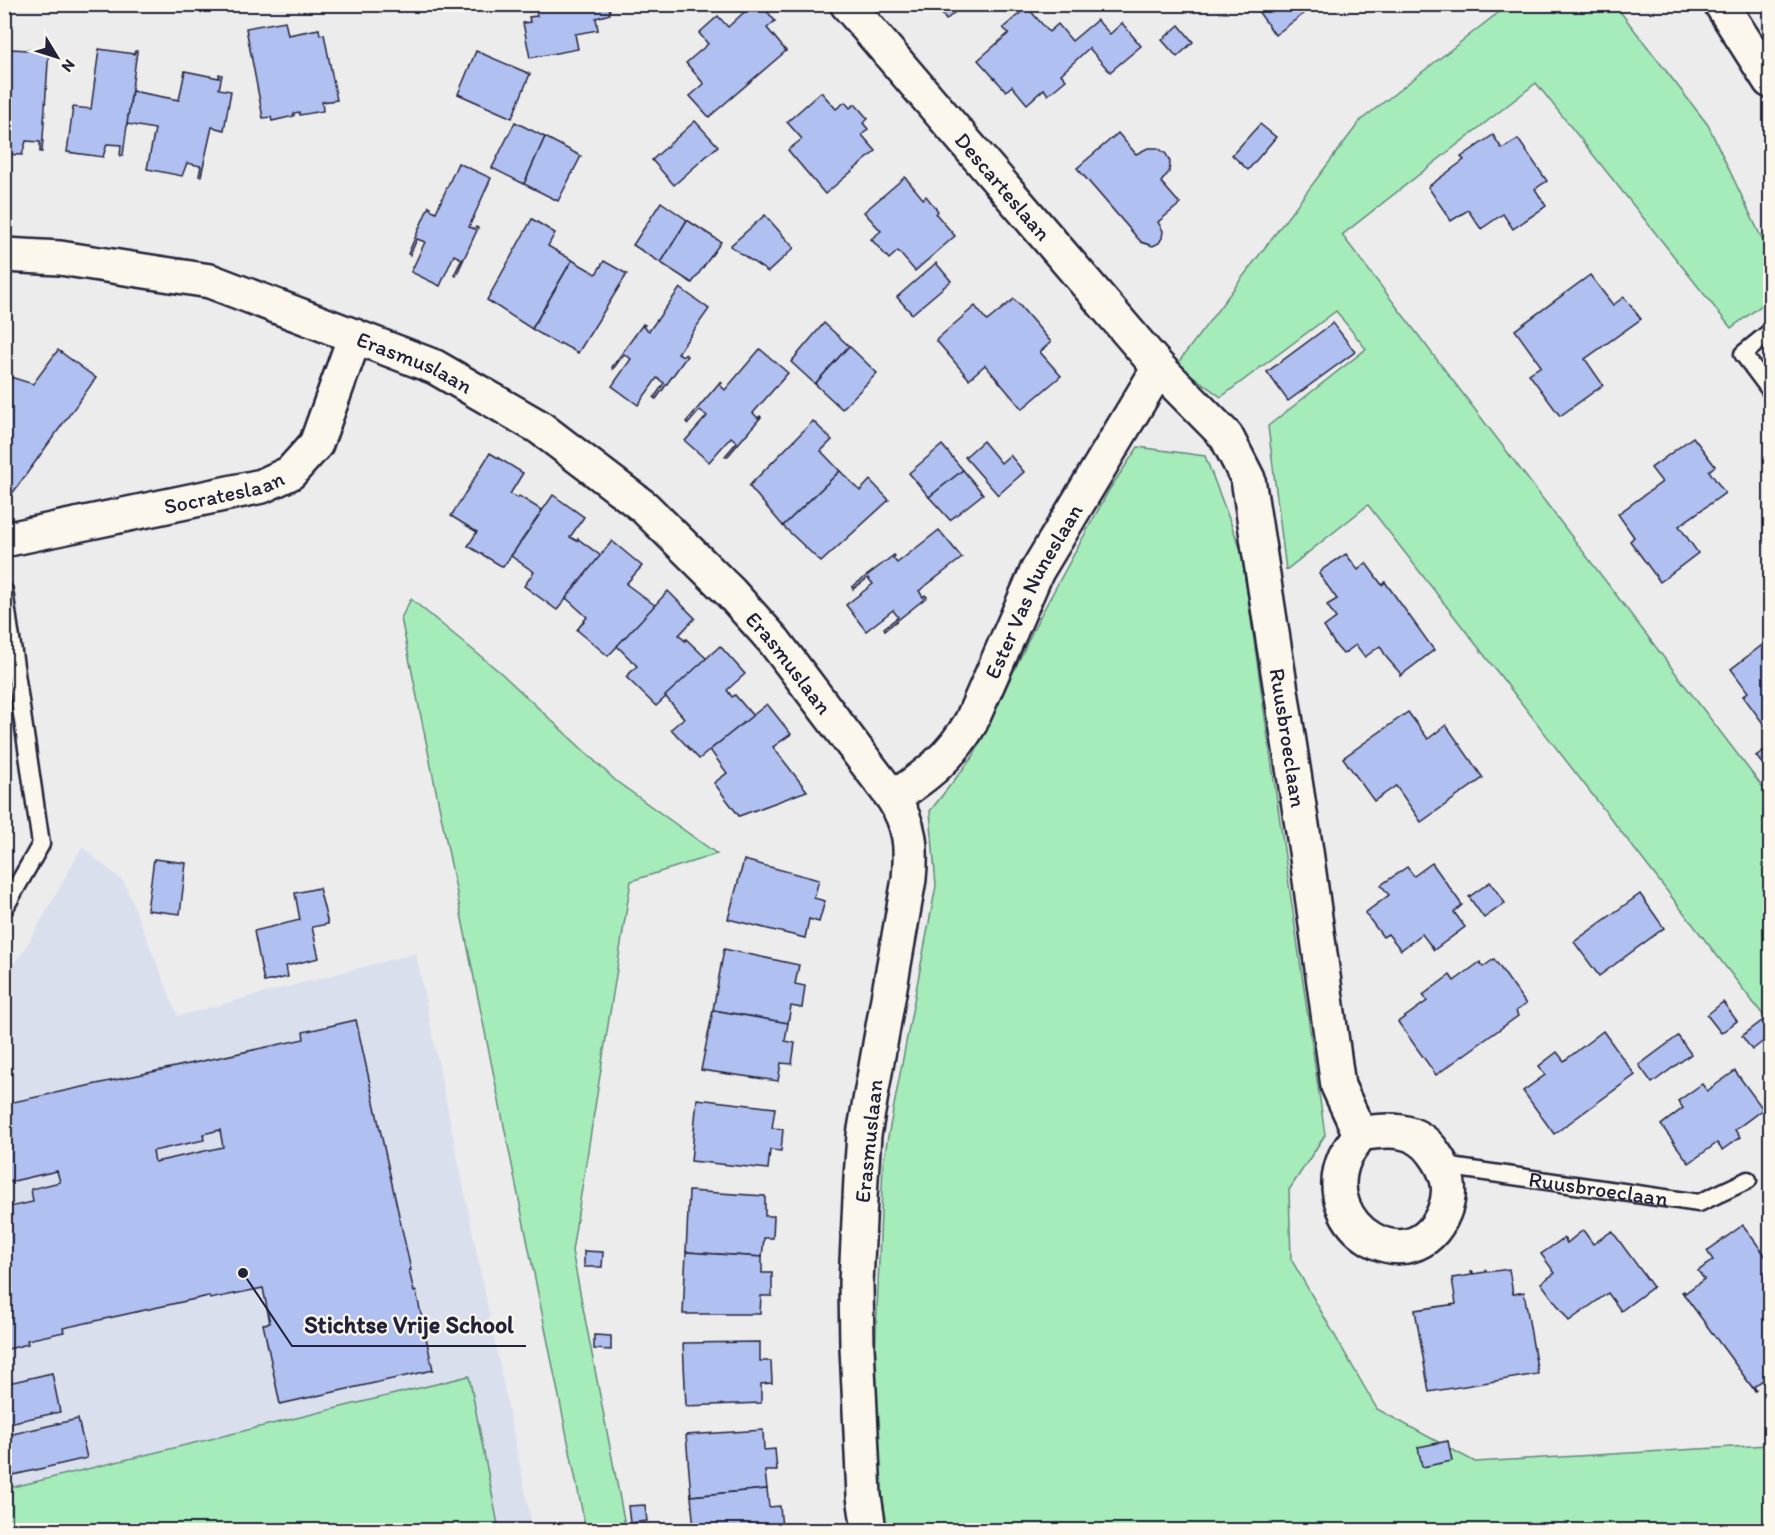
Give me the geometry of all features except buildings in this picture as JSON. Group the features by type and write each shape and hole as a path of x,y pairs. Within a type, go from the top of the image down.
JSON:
{"street":[{"name":"Descarteslaan","path":"847,4 1159,368"},
{"path":"1712,4 1729,17 1770,81"},
{"name":"Erasmuslaan","path":"4,255 60,258 210,281 435,367 539,427 644,507 730,592 774,641 893,798 903,814 911,855 909,879 864,1135 856,1283 863,1473 868,1530"},
{"name":"Socrateslaan","path":"4,540 262,486 290,473 316,444 356,336"},
{"name":"Ester Vas Nuneslaan","path":"893,798 942,762 961,740 972,722 1037,571 1159,368"},
{"name":"Ruusbroeclaan","path":"1159,368 1227,436 1248,479 1306,851 1338,1086 1360,1134"},
{"path":"1385,1130 1408,1132 1428,1145 1444,1166 1450,1188 1446,1207 1439,1224 1424,1240 1403,1246 1382,1245 1366,1238 1354,1224 1343,1205 1339,1186 1345,1158 1360,1134 1385,1130"}],"lane":[{"path":"1770,332 1743,354 1770,390"},
{"path":"4,591 41,844 4,909"},
{"name":"Ruusbroeclaan","path":"1444,1166 1699,1203 1748,1180"}],"shaded area":[{"path":"82,847 124,882 178,1016 416,953 533,1530 5,1530 4,975 24,951"}],"green space":[{"path":"1508,5 1615,5 1708,125 1770,256 1770,299 1731,328 1536,83 1342,235 1770,797 1770,1024 1368,505 1286,570 1268,426 1366,349 1336,311 1221,397 1177,364 1361,120"},
{"path":"1138,447 1205,456 1241,550 1325,1135 1289,1190 1291,1259 1377,1409 1475,1462 1768,1445 1770,1442 1770,1530 880,1530 871,1456 883,1163 936,886 930,811 974,755 1038,620 1109,490"},
{"path":"411,599 501,673 616,781 717,854 631,881 572,1251 626,1530 586,1530 401,618"},
{"path":"469,1376 499,1530 5,1530 5,1489"}],"place":[{"name":"Stichtse Vrije School","path":"243,1273"}]}
